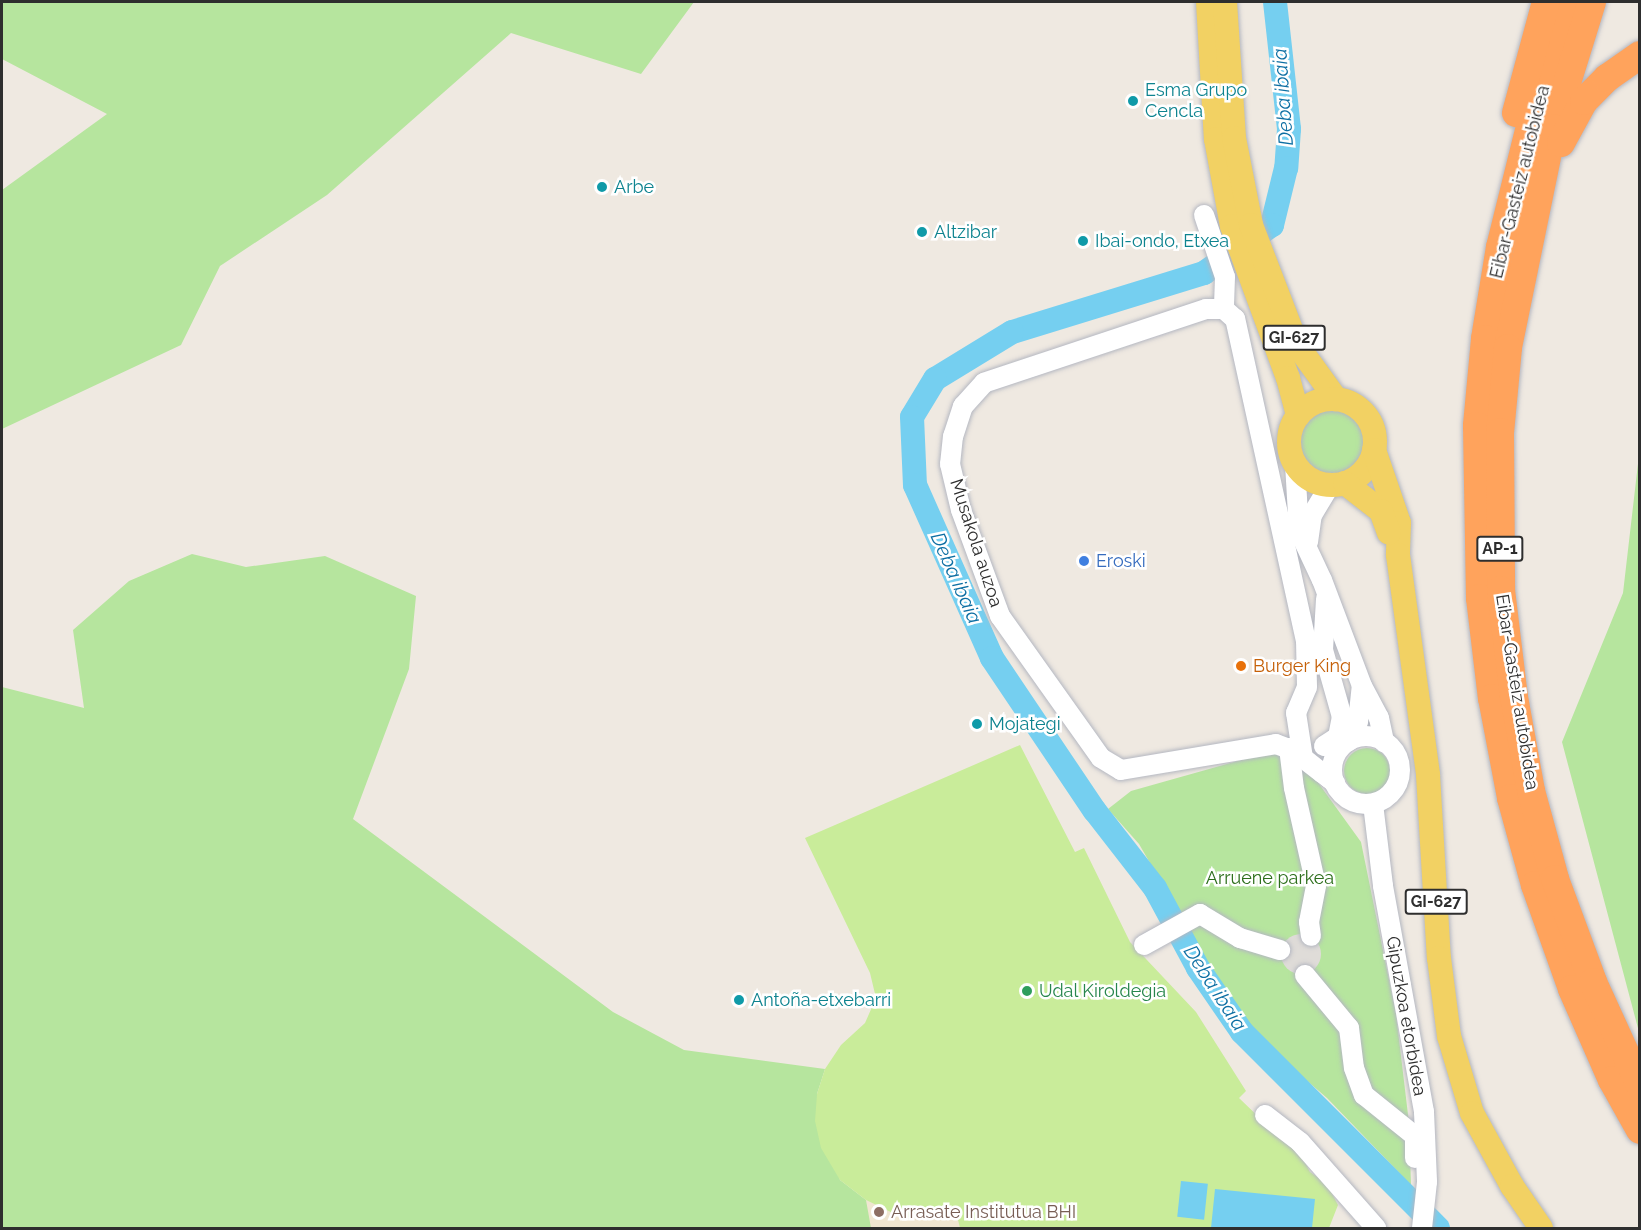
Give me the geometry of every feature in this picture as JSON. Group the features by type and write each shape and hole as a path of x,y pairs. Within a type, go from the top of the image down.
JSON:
{"highway":[{"path":"1477,426 1473,370 1491,229 1546,2"},
{"name":"Eibar-Gasteiz autobidea","path":"1570,2 1530,126 1500,247 1485,339 1477,426 1480,598 1492,698 1511,798 1535,885 1572,989 1612,1080 1640,1130"},
{"name":"Eibar-Gasteiz autobidea","path":"1592,2 1553,128 1525,252 1505,380 1500,432 1501,590 1518,718 1531,791 1549,857 1593,982 1640,1085"},
{"path":"1543,174 1584,100 1606,78 1640,55"}],"main road":[{"name":"GI-627","path":"1208,2 1216,139 1257,271 1298,416"},
{"name":"GI-627","path":"1226,2 1235,200"},
{"name":"GI-627","path":"1257,271 1297,345 1336,399 1350,403 1368,418 1374,450 1399,523 1398,555 1428,775 1439,958 1449,1036 1472,1113 1512,1186 1541,1228"},
{"path":"1295,464 1289,439 1298,416 1322,400 1336,399"},
{"path":"1337,484 1363,470 1374,450"},
{"name":"GI-627","path":"1295,464 1310,479 1337,484 1381,511 1398,555"}],"street":[{"path":"1205,220 1225,277 1224,309 1235,319 1306,641 1306,687 1296,713 1294,788 1316,886 1309,922 1311,936"},
{"name":"Musakola auzoa","path":"1224,309 1206,309 984,383 963,406 953,436 950,464 961,510 1000,616 1101,758 1121,770 1267,744 1296,753"},
{"path":"1295,464 1299,531 1308,545 1362,686 1379,718 1384,742"},
{"path":"1308,545 1312,515 1337,484"},
{"path":"1326,591 1323,650 1342,717 1333,763 1335,783"},
{"path":"1338,744 1358,722 1362,686"},
{"path":"1296,753 1335,783 1347,798 1373,804 1393,791 1400,772 1395,752 1384,742 1368,736 1338,744 1314,741 1304,722 1309,694 1306,687"},
{"name":"Gipuzkoa etorbidea","path":"1373,804 1383,886 1424,1112 1426,1182 1422,1228"},
{"path":"1150,943 1190,918 1205,914 1240,938 1280,950"},
{"path":"1305,975 1349,1028 1354,1068 1364,1095 1415,1136 1415,1161 1426,1162"},
{"path":"1265,1115 1300,1142 1376,1228"}],"shaded area":[{"path":"1301,934 1309,935 1315,940 1320,946 1320,962 1315,968 1309,973 1301,974 1293,973 1287,968 1282,962 1281,954 1282,946 1287,940 1293,935"},
{"name":"Arrasate Institutua BHI","path":"866,1200 903,1218 955,1207 960,1228 869,1228"}],"green space":[{"path":"2,2 694,2 641,74 511,33 327,195 220,266 181,345 2,429 2,190 107,114 2,59"},
{"path":"1339,407 1358,417 1366,429 1368,443 1366,457 1358,469 1346,477 1325,479 1306,469 1298,457 1296,436 1306,417 1318,409"},
{"path":"1639,455 1639,1032 1562,742 1623,593"},
{"path":"192,554 246,567 325,556 416,596 409,669 353,819 613,1012 684,1050 825,1069 817,1094 840,1180 866,1200 871,1228 2,1228 2,687 84,708 73,630 129,581"},
{"name":"Udal Kiroldegia","path":"1020,745 1075,852 1084,848 1130,942 1196,1012 1246,1091 1239,1098 1267,1125 1296,1145 1310,1172 1327,1184 1338,1205 1329,1228 960,1228 955,1208 903,1218 866,1200 840,1180 821,1148 815,1121 817,1094 825,1069 841,1045 865,1023 876,998 870,973 805,838"},
{"path":"1367,748 1383,755 1390,771 1383,787 1367,794 1351,787 1344,771 1351,755"},
{"name":"Arruene parkea","path":"1280,749 1309,770 1361,842 1396,1014 1409,1123 1411,1185 1327,1098 1246,1028 1139,844 1108,809 1131,791"}],"water":[{"path":"1181,1181 1208,1184 1204,1220 1177,1217"},
{"path":"1215,1189 1315,1199 1312,1228 1211,1228"}],"waterway":[{"name":"Deba ibaia","path":"1275,2 1289,129 1286,168 1272,225 1204,273 1012,332 935,379 912,417 915,485 992,658 1095,811 1155,888 1198,968 1242,1032 1438,1228"}],"place":[{"name":"Esma Grupo Cencla","path":"1133,101"},
{"name":"Arbe","path":"602,187"},
{"name":"Altzibar","path":"922,232"},
{"name":"Ibai-ondo, Etxea","path":"1083,241"},
{"name":"Eroski","path":"1084,561"},
{"name":"Burger King","path":"1241,666"},
{"name":"Mojategi","path":"977,724"},
{"name":"Udal Kiroldegia","path":"1027,991"},
{"name":"Antoña-etxebarri","path":"739,1000"},
{"name":"Arrasate Institutua BHI","path":"879,1212"}]}
